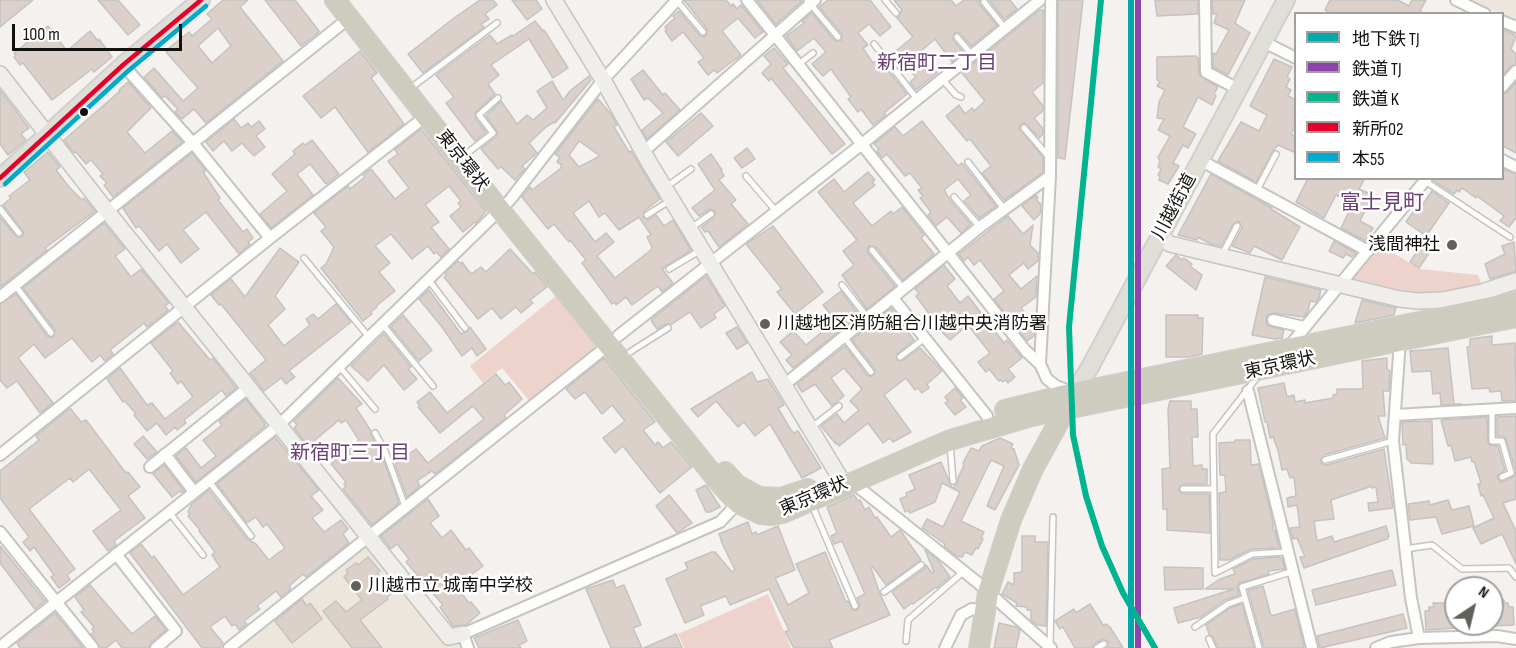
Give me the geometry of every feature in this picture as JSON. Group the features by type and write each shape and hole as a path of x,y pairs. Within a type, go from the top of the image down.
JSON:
{"highway":[{"name":"東京環状","path":"335,0 350,9 416,84 470,151 505,205"},
{"name":"東京環状","path":"350,9 426,116 505,205 614,340 738,502 761,514 783,513 810,501 845,479 987,416 1033,402 1070,401"},
{"name":"東京環状","path":"614,340 630,352 729,477 748,492 759,497 781,498 845,479 950,440 1070,401 1149,385 1287,350 1516,302"},
{"name":"東京環状","path":"1149,385 1263,370 1516,317"},
{"name":"川越街道","path":"979,648 986,602 1011,520 1042,452 1070,401"},
{"path":"1017,420 1038,433 1042,440 1042,452"}],"main road":[{"path":"0,178 123,65 201,0"},
{"name":"川越街道","path":"1070,401 1285,0"}],"street":[{"path":"554,0 810,429 845,479 963,572 986,602 1050,648"},
{"path":"2,647 279,424 505,205 603,80 677,0"},
{"path":"747,0 1026,351 1040,364 1047,378 1070,401"},
{"path":"229,648 1040,0"},
{"path":"1040,364 1050,176 1051,0"},
{"path":"1205,0 1206,72 1238,89"},
{"path":"1456,0 1467,10"},
{"path":"643,152 810,1"},
{"path":"0,297 193,143 350,9"},
{"path":"1264,42 1294,57"},
{"path":"123,65 193,143 270,238"},
{"path":"1504,86 1516,70"},
{"path":"0,74 449,637 466,641 720,522 738,502"},
{"path":"0,454 426,116"},
{"path":"1200,160 1368,251"},
{"path":"784,385 980,227 1050,176"},
{"path":"1287,350 1425,180"},
{"path":"1158,240 1400,299 1430,301 1482,292 1516,281"},
{"path":"893,298 987,416"},
{"path":"1273,320 1304,327"},
{"path":"1401,340 1393,441 1405,549 1419,638"},
{"path":"150,467 249,387"},
{"path":"1248,391 1312,648"},
{"path":"1395,415 1516,408"},
{"path":"165,454 194,492"},
{"path":"0,532 93,648"},
{"path":"116,554 176,631 156,648"},
{"path":"945,648 961,615 986,602"},
{"path":"1376,648 1391,642 1419,638 1497,636 1516,640 1512,648"}],"lane":[{"path":"677,0 703,32"},
{"path":"885,0 896,13"},
{"path":"810,1 838,37"},
{"path":"984,2 1005,28"},
{"path":"416,84 497,23"},
{"path":"957,37 972,55"},
{"path":"874,44 917,99"},
{"path":"799,64 813,52"},
{"path":"942,79 956,95 961,97"},
{"path":"470,151 493,133 480,115 498,98"},
{"path":"1024,128 1049,158"},
{"path":"1257,190 1276,154"},
{"path":"968,162 1005,210"},
{"path":"647,215 692,169"},
{"path":"746,176 777,212"},
{"path":"1427,180 1510,237"},
{"path":"954,196 980,227"},
{"path":"0,209 19,233"},
{"path":"689,229 711,214"},
{"path":"1221,256 1237,225"},
{"path":"669,269 702,250"},
{"path":"872,250 904,289"},
{"path":"304,258 368,336"},
{"path":"428,279 465,328"},
{"path":"15,285 51,333"},
{"path":"842,285 868,318"},
{"path":"382,323 433,386"},
{"path":"630,352 668,328"},
{"path":"844,337 871,372"},
{"path":"900,357 925,337"},
{"path":"339,366 375,409"},
{"path":"1263,370 1213,434 1215,573 1252,554 1289,552"},
{"path":"810,429 838,406"},
{"path":"1492,408 1492,441 1502,441 1511,473 1502,477"},
{"path":"375,433 385,451 406,507"},
{"path":"950,440 953,481"},
{"path":"1325,460 1393,441"},
{"path":"208,480 251,536"},
{"path":"1183,489 1214,489"},
{"path":"810,501 855,606"},
{"path":"169,512 203,555"},
{"path":"1050,648 1053,517"},
{"path":"1405,549 1432,545 1462,569 1509,568 1516,577"},
{"path":"884,592 921,565"},
{"path":"1259,648 1242,587 1294,571"},
{"path":"906,641 908,620 963,572"},
{"path":"1195,627 1228,604 1245,598"},
{"path":"1209,639 1213,648"},
{"path":"1097,648 1104,644"}],"shaded area":[{"path":"1468,0 1516,0 1516,21 1504,15 1504,12 1496,12"},
{"path":"1378,244 1420,269 1478,275 1482,285 1428,296 1354,279 1354,274"},
{"path":"557,295 598,346 531,403 502,368 483,383 470,366"},
{"name":"川越市立 城南中学校","path":"365,545 446,645 460,641 463,648 235,648"},
{"path":"768,594 791,648 684,648 678,634"}],"building":[{"path":"0,0 33,0 0,27"},
{"path":"98,0 118,0 140,25 128,35"},
{"path":"223,0 248,0 240,7 283,61 206,123 194,109 182,119 175,112 178,109 165,96 162,98 144,77 154,68 183,101 198,88 166,52 189,32 192,36 212,19 207,14","holes":["218,28 231,46 212,63 198,46"]},
{"path":"265,0 295,0 319,31 318,33 301,46"},
{"path":"480,0 493,0 497,5 485,14 489,19 481,24 484,27 423,73 408,54"},
{"path":"512,0 536,0 542,9 527,20"},
{"path":"684,0 726,0 737,9 741,5 763,32 755,38 738,18 722,31 741,55 717,73 714,70 708,75 698,62 704,58 683,32 672,41 665,31 667,30 665,27 679,11 700,36 704,37 707,34 707,29"},
{"path":"757,0 802,0 802,1 776,24"},
{"path":"828,0 870,0 891,27 880,36 869,24 858,33 868,45 863,48 873,63 877,60 886,68 907,94 873,125 861,109 858,112 848,99 851,97 831,69 823,76 812,64 826,52 814,38 797,51 786,36 804,23 802,21 812,13 835,41 842,40 842,34 819,7"},
{"path":"894,0 951,0 956,6 964,0 980,0 980,5 997,25 971,46 960,33 954,33 953,40 963,52 952,62 935,39 921,51 937,73 916,90 910,82 916,77 899,58 896,51 913,37 897,18 902,10"},
{"path":"989,0 1010,0 1017,9 1004,19"},
{"path":"1058,0 1083,0 1065,159 1058,158"},
{"path":"1155,0 1198,0 1198,14 1157,16"},
{"path":"1212,0 1245,0 1235,23 1250,33 1228,75 1213,67 1213,53 1216,54 1229,30 1214,23 1217,14 1213,14"},
{"path":"1330,0 1398,0 1409,6 1412,0 1426,0 1421,12 1328,12 1325,10"},
{"path":"1040,10 1043,10 1043,83 1032,92 1043,106 1043,111 1034,118 1043,129 1043,134 1039,138 1025,123 1019,128 1043,157 1043,172 1004,200 982,173 991,166 970,139 967,141 946,116 959,105 965,114 972,108 974,111 985,101 962,73"},
{"path":"535,21 544,30 568,68 553,78 529,39 491,65 499,75 488,84 495,94 475,113 475,118 486,132 475,141 446,103 454,97 436,75 490,35 497,44"},
{"path":"48,26 67,51 90,31 112,57 94,72 92,69 52,100 23,63 20,65 14,57 16,55 14,53"},
{"path":"1504,30 1516,36 1511,49 1516,54 1516,64 1504,74"},
{"path":"774,48 788,64 783,68 845,144 832,154 771,78 769,81 762,73 771,64 764,56"},
{"path":"360,51 377,73 371,78 404,124 368,152 335,107 321,118 303,96"},
{"path":"1196,56 1199,75 1218,87 1212,105 1198,97 1183,127 1196,134 1188,148 1183,145 1173,163 1179,166 1168,184 1159,180 1158,175 1161,169 1158,167 1160,162 1158,157 1170,136 1158,130 1164,119 1157,118 1159,102 1165,90 1157,86 1160,82 1157,80 1157,57"},
{"path":"1274,59 1292,67 1287,77 1290,79 1286,87 1291,90 1288,96 1294,99 1294,129 1291,134 1294,136 1294,152 1278,145 1256,182 1218,161 1241,122 1259,131 1267,115 1250,106"},
{"path":"643,70 663,95 665,93 680,110 647,139 642,130 663,113 648,98 644,100 631,79"},
{"path":"589,76 591,80 555,123 546,127 529,143 537,153 522,166 525,169 515,180 501,167 498,169 481,148 498,133 486,116 501,101 517,124 527,115 533,120 547,108 537,91 552,81 563,100 571,90"},
{"path":"128,82 151,108 127,132 145,153 172,131 182,142 113,197 104,185 107,183 100,176 103,174 91,160 86,164 64,140"},
{"path":"1516,82 1516,153 1504,147 1504,94"},
{"path":"0,90 29,128 21,134 26,140 8,155 0,144"},
{"path":"598,99 611,114 617,125 614,127 660,199 644,211 643,217 648,220 656,215 664,226 673,220 691,250 662,269 673,283 662,292 658,286 632,305 626,297 616,305 615,302 612,304 582,263 586,260 570,240 569,242 554,224 548,229 522,197 530,187 532,190 560,169 562,165 557,162 560,157 555,154","holes":["579,141 600,156 579,167 569,155","589,201 599,217 605,213 619,230 639,217 651,235 647,237 652,247 651,250 615,278 597,256 614,242 606,233 595,242 573,213"]},
{"path":"701,113 713,126 678,156 666,142"},
{"path":"234,119 241,128 248,123 251,127 259,121 265,129 256,136 265,147 254,156 242,143 232,151 224,141 213,151 206,142"},
{"path":"922,121 958,166 962,163 996,206 979,218 964,201 971,195 958,179 944,190 971,224 961,233 947,217 936,226 928,215 931,212 920,198 923,196 918,190 922,188 910,173 905,176 887,154 882,158 877,151 879,149 874,144 895,127 903,136"},
{"path":"421,129 486,211 476,223 463,232 450,216 461,207 458,203 461,201 449,186 425,205 439,222 431,227 449,249 441,257 436,252 434,254 428,246 412,259 391,234 375,246 390,263 379,272 395,291 376,306 372,314 363,321 321,268 326,264 334,247 321,231 326,227 314,213 348,186 350,189 371,169 395,199 409,188 388,161 398,154 395,150"},
{"path":"312,140 339,174 326,184 310,164 297,174 313,195 271,228 260,214 287,191 272,174 295,154 293,151 303,143 305,145"},
{"path":"747,148 755,159 742,168 734,158"},
{"path":"48,152 60,167 56,170 69,187 82,200 84,198 95,211 45,248 47,250 0,287 0,217 17,237 22,237 24,233 3,205 11,198 9,196 30,180 24,172"},
{"path":"192,153 206,171 203,172 220,198 218,200 243,232 247,229 253,238 239,254 206,212 183,230 199,249 181,263 167,244 159,251 141,228 138,226 136,228 123,208"},
{"path":"711,154 724,176 719,180 736,200 731,204 748,224 719,247 708,231 705,232 701,227 714,218 715,212 710,209 699,216 692,208 715,190 698,164"},
{"path":"1504,169 1516,174 1516,218 1509,227 1500,221 1504,216 1477,196 1476,198 1462,188 1454,194 1434,181 1504,180"},
{"path":"868,172 875,180 872,182 875,185 853,203 872,226 891,211 893,214 902,207 924,235 921,238 934,254 903,280 876,247 869,246 868,253 895,286 867,309 842,275 854,265 843,251 857,240 818,192 834,179 844,192"},
{"path":"1211,174 1272,208 1300,227 1282,260 1254,246 1250,253 1232,246 1242,228 1239,221 1233,224 1221,246 1198,237 1197,240 1178,235"},
{"path":"1307,180 1364,180 1359,189 1373,195 1360,221 1373,228 1366,241 1341,228 1353,203 1336,195 1324,218 1296,202"},
{"path":"1432,191 1449,203 1426,236 1406,222 1416,208 1419,210"},
{"path":"1036,195 1041,205 1040,214 1034,220 1022,206"},
{"path":"1008,216 1023,234 1033,225 1030,245 1038,253 1038,261 1028,269 1024,263 1009,275 1021,289 1037,276 1036,297 1021,308 1034,325 1032,326 1034,336 1027,341 994,299 1004,291 980,260 974,265 968,257 964,261 959,254"},
{"path":"104,223 125,249 115,256 131,277 141,269 169,303 165,306 168,310 147,327 144,323 110,350 113,354 105,361 100,355 92,362 72,338 45,358 34,344 18,358 53,403 40,413 17,381 7,388 0,380 0,304 16,294 47,336 51,338 54,336 55,330 23,288"},
{"path":"773,226 823,292 795,314 777,292 782,289 746,244"},
{"path":"1334,241 1356,253 1352,257 1346,254 1343,258 1329,251"},
{"path":"1514,242 1516,271 1490,279 1485,264 1505,254 1502,246"},
{"path":"1420,247 1429,253 1419,268 1410,262"},
{"path":"280,248 299,262 275,296 285,309 268,325 284,346 310,325 306,319 313,314 318,319 336,304 351,322 289,371 295,377 286,384 281,378 264,391 250,373 266,360 221,304 219,305 211,295 231,279 245,297"},
{"path":"510,249 533,274 535,272 547,287 530,300 533,303 521,313 516,307 501,319 492,308 478,319 444,277 447,275 445,273 458,261 461,264 462,262 471,274 481,267 486,272"},
{"path":"1176,255 1192,264 1190,266 1202,275 1196,290 1166,266"},
{"path":"944,265 955,279 947,286 960,303 968,296 1004,343 1007,340 1022,358 1008,369 1015,377 1008,383 1006,380 999,381 989,369 986,372 978,362 990,353 968,325 950,340 937,327 916,296 919,293 915,289"},
{"path":"706,276 725,306 714,314 716,318 701,328 690,312 672,324 666,324 657,329 651,320"},
{"path":"1265,277 1321,290 1316,302 1310,301 1304,317 1274,313 1267,315 1268,326 1284,330 1282,338 1252,335"},
{"path":"429,290 461,334 468,331 470,327 486,349 477,356 472,348 462,356 419,299"},
{"path":"841,291 859,315 793,368 786,360 792,355 780,342 793,331 806,345 836,321 823,305"},
{"path":"1362,300 1396,308 1394,315 1355,323"},
{"path":"891,308 914,340 897,354 897,360 902,361 920,348 942,371 927,384 929,388 922,393 918,388 915,390 906,378 884,395 911,432 893,442 890,438 883,443 868,423 839,446 821,426 837,414 844,423 859,410 850,401 862,389 844,368 831,378 844,396 832,406 815,384 802,392 797,384 845,346 867,375 871,377 874,375 875,369 852,340"},
{"path":"403,315 432,350 419,361 391,327"},
{"path":"1166,315 1198,315 1198,318 1203,318 1202,354 1189,357 1166,357"},
{"path":"178,322 210,360 213,358 236,388 226,396 222,390 184,420 186,423 177,430 175,427 166,435 157,423 147,431 107,379 120,368 147,405 152,403 165,419 193,397 181,381 178,384 170,373 173,371 151,343"},
{"path":"737,327 747,343 737,349 726,333"},
{"path":"384,334 411,367 408,369 417,379 404,390 384,365 368,381 351,366"},
{"path":"1492,336 1492,345 1515,343 1516,401 1502,401 1501,391 1490,392 1489,388 1472,389 1467,347 1470,347 1470,339"},
{"path":"1448,348 1454,404 1462,404 1441,405 1440,393 1433,394 1431,371 1412,372 1410,351"},
{"path":"604,358 655,422 643,430 655,445 658,442 663,448 671,442 692,467 660,493 623,446 615,453 603,438 625,421 612,405 602,414 585,392 575,399 566,389"},
{"path":"1387,358 1387,369 1390,371 1389,391 1383,391 1385,416 1378,416 1385,438 1324,455 1320,461 1326,465 1384,449 1393,508 1369,511 1368,503 1378,502 1376,487 1372,488 1372,486 1331,500 1334,519 1314,521 1317,541 1332,536 1334,542 1386,526 1389,536 1387,539 1304,568 1300,557 1305,557 1297,538 1293,539 1290,528 1300,527 1297,505 1288,507 1287,498 1296,496 1294,477 1290,478 1287,469 1282,470 1278,450 1273,437 1270,438 1267,422 1265,422 1258,388 1284,383 1287,397 1294,395 1295,402 1305,400 1305,403 1333,398 1333,395 1337,394 1337,389 1363,389 1362,361"},
{"path":"752,372 757,382 768,379 784,405 778,408 791,430 794,433 798,431 821,468 802,478 770,424 755,436 744,422 738,427 716,401 698,417 691,409"},
{"path":"496,374 505,385 509,382 522,399 504,415 506,418 435,474 432,471 417,481 420,486 407,497 395,464 416,449 428,463 484,419 473,406 440,433 418,407 420,406 417,402 430,392 447,413"},
{"path":"338,378 362,404 356,408 371,431 381,453 399,503 372,525 343,489 346,487 344,484 346,482 331,464 359,440 346,420 341,423 339,420 308,446 294,428 297,425 294,421"},
{"path":"955,388 963,398 960,400 966,407 955,415 945,403 948,401 945,397"},
{"path":"246,399 265,426 196,482 176,456 186,448 201,468 216,456 203,440 222,425 219,421"},
{"path":"1170,401 1191,401 1191,409 1197,409 1198,437 1192,437 1193,466 1202,465 1202,469 1207,469 1207,484 1182,484 1178,490 1182,494 1209,494 1210,533 1167,530 1167,509 1163,509 1162,469 1170,468 1168,409"},
{"path":"70,408 81,422 86,420 126,473 128,472 140,487 128,496 145,518 114,541 116,545 108,551 93,531 121,510 89,469 73,482 70,478 29,509 75,569 67,575 70,580 59,588 51,577 54,575 34,547 30,551 23,542 29,537 0,498 0,471 39,440 36,436"},
{"path":"1516,416 1516,472 1506,439 1503,436 1497,436 1497,417"},
{"path":"1487,417 1488,443 1498,446 1505,470 1497,476 1499,481 1513,477 1516,472 1516,499 1503,503 1516,531 1516,564 1502,534 1481,544 1473,528 1494,518 1483,495 1481,496 1478,484 1481,483 1474,461 1472,462 1471,457 1455,461 1441,420"},
{"path":"1432,421 1433,464 1411,463 1407,459 1406,444 1403,445 1402,422"},
{"path":"143,436 157,452 147,459 134,444"},
{"path":"275,437 319,490 311,496 323,510 312,518 324,532 341,520 348,529 343,534 349,543 306,577 303,574 289,586 291,589 281,597 276,591 257,606 260,609 244,621 247,624 239,630 235,624 232,626 225,616 210,627 223,643 222,646 202,648 130,553 141,544 152,558 154,556 183,595 220,567 212,555 215,552 188,516 191,505 209,490 247,539 256,544 269,560 285,548 267,524 263,527 256,517 247,523 217,484"},
{"path":"1000,438 1013,444 1011,448 1014,449 1019,465 995,510 987,506 1004,466 991,460 961,521 984,532 981,538 983,539 972,555 965,552 962,557 956,556 944,546 945,544 922,528 927,519 943,527 960,492 952,488 958,483 963,463 971,448 979,451 982,446"},
{"path":"1235,440 1250,440 1251,465 1259,464 1279,548 1251,549 1229,560 1220,560 1219,493 1226,492 1225,475 1220,475 1219,443 1235,442"},
{"path":"941,462 952,488 942,483 935,502 910,513 908,510 905,512 900,499 915,489 909,475"},
{"path":"164,465 184,491 182,493 180,491 172,497 153,474"},
{"path":"706,485 720,507 710,512 706,512 696,490"},
{"path":"669,495 692,523 677,533 656,506"},
{"path":"854,495 858,501 860,500 865,510 869,507 891,537 900,530 921,560 886,585 873,567 871,568 890,615 829,640 833,648 794,648 785,632 789,630 769,589 730,605 726,596 700,606 704,615 685,623 666,579 688,569 685,563 712,552 715,552 732,572 735,570 719,534 748,522 752,534 756,532 757,535 778,526 795,570 775,578 788,605 809,593 796,564 825,552 846,602 848,601 853,610 857,610 860,606 857,598 865,594 842,541 834,544 831,536 837,533 827,507"},
{"path":"428,499 439,516 430,523 442,538 451,530 466,550 469,548 483,566 456,586 480,613 466,625 453,626 440,607 443,605 406,562 409,559 397,544 391,549 381,536"},
{"path":"1448,500 1452,510 1469,506 1474,526 1442,534 1436,517 1410,520 1408,504 1429,501 1430,505"},
{"path":"1022,536 1035,536 1035,542 1048,542 1046,626 1037,625 1031,620 1031,610 1027,610 1027,607 1016,606 1017,603 1002,594 1008,582 1014,585 1014,573 1022,572"},
{"path":"0,546 45,601 35,609 0,563"},
{"path":"925,550 938,560 950,577 904,609 892,592 924,569 926,565 932,573 934,572"},
{"path":"368,557 380,571 377,573 392,593 387,597 388,599 360,620 382,648 352,648 323,611 336,601 346,612 362,600 344,577 348,573 346,570 356,563 358,565"},
{"path":"1282,558 1285,569 1268,571 1269,574 1240,583 1237,586 1239,595 1225,600 1201,617 1178,623 1174,608 1234,589 1205,589 1220,579 1235,574 1233,569 1253,559"},
{"path":"1164,567 1203,568 1203,589 1165,590"},
{"path":"1392,570 1396,585 1316,605 1312,590"},
{"path":"613,580 616,588 624,585 641,625 633,628 642,648 611,648 586,589"},
{"path":"90,585 132,634 155,616 166,630 151,642 149,648 122,648 116,640 106,648 100,648 91,634 94,632 92,629 94,627 81,612 84,610 75,597"},
{"path":"1263,586 1271,616 1295,609 1304,648 1264,648 1248,590"},
{"path":"302,599 307,606 310,603 322,619 292,643 275,621"},
{"path":"1433,603 1444,603 1444,629 1426,630 1425,611 1429,611 1429,607 1434,607"},
{"path":"1504,603 1513,607 1514,625 1504,625"},
{"path":"1090,604 1103,625 1110,627 1123,648 1107,648 1108,642 1103,639 1094,644 1092,648 1075,648 1063,627 1060,629 1055,621 1074,609 1076,613"},
{"path":"1242,604 1254,648 1218,648 1206,625 1230,608"},
{"path":"55,613 83,648 20,648 17,643"},
{"path":"1403,614 1407,628 1320,648 1317,636"},
{"path":"518,620 527,641 519,645 521,648 479,648 474,638"},
{"path":"999,623 1020,630 1016,648 994,648"},
{"path":"676,634 682,648 644,648"}],"metro line":[{"name":"TJ","path":"1131,0 1131,648"}],"rail line":[{"name":"K","path":"1101,0 1069,327 1073,435 1086,496 1102,546 1123,593 1155,648"},
{"name":"TJ","path":"1138,0 1138,648"}],"transit line":[{"name":"新所02","path":"0,178 123,65 201,0"},
{"name":"本55","path":"5,184 128,71 206,6"}],"place":[{"name":"浅間神社","path":"1452,245"},
{"name":"川越地区消防組合川越中央消防署","path":"765,324"},
{"name":"川越市立 城南中学校","path":"356,586"}],"district":[{"name":"新宿町二丁目","path":"937,64"},
{"name":"富士見町","path":"1382,204"},
{"name":"新宿町三丁目","path":"350,454"}]}
